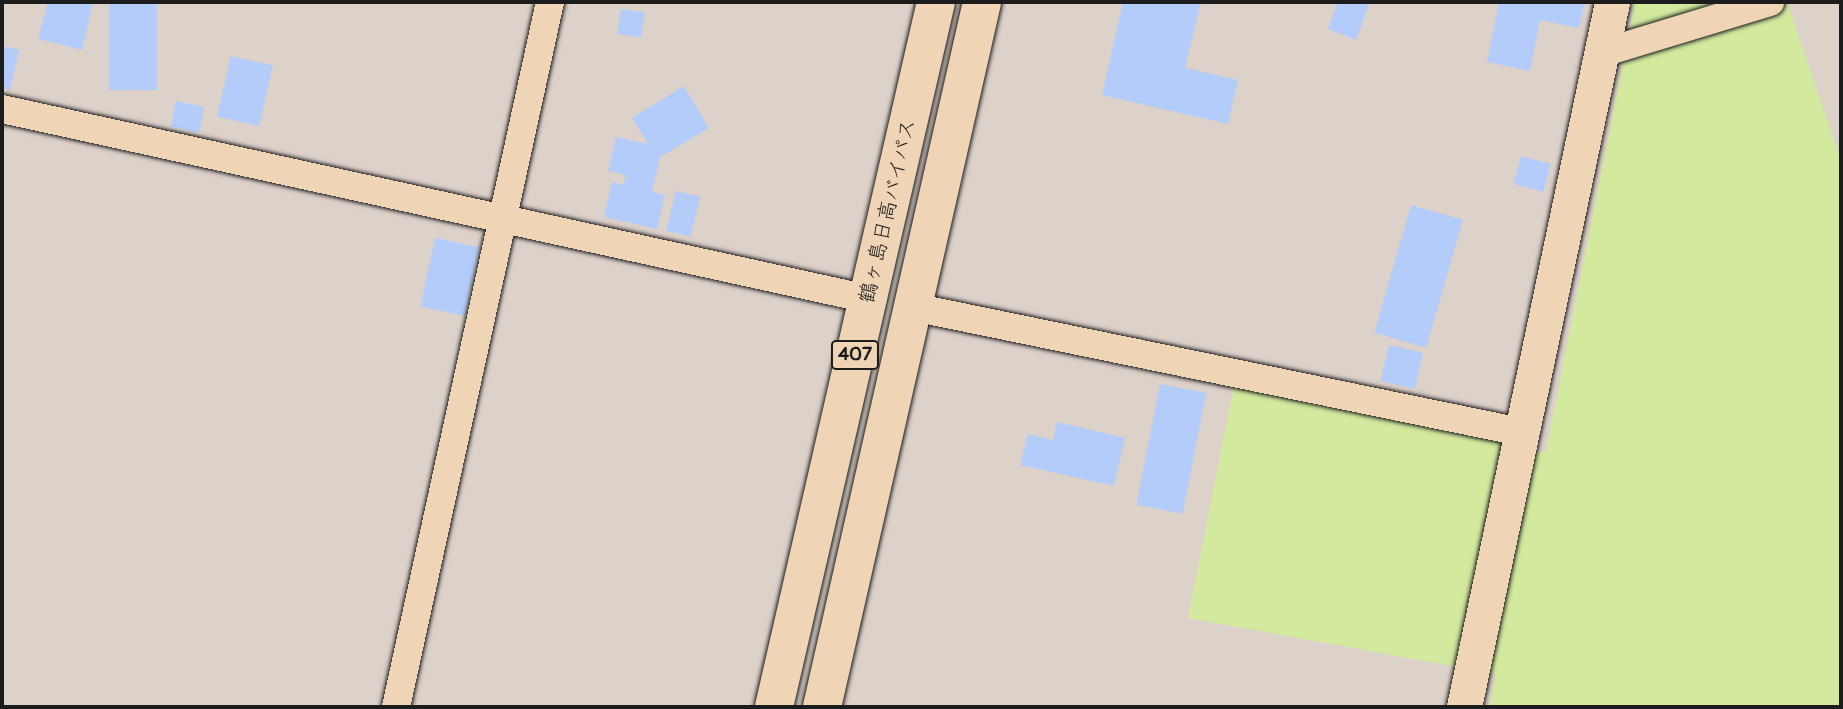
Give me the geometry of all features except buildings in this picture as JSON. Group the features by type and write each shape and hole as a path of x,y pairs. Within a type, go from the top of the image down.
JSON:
{"highway":[{"name":"鶴ヶ島日高バイパス","path":"774,707 936,2"},
{"name":"407","path":"822,707 982,2"}],"street":[{"path":"396,707 550,2"},
{"path":"1464,707 1612,2"},
{"path":"1602,53 1770,2"},
{"path":"2,110 868,299"},
{"path":"913,307 1521,432"}],"green space":[{"path":"1635,2 1787,2 1841,160 1841,707 1489,707 1496,674 1188,618 1234,386 1546,452"}]}
